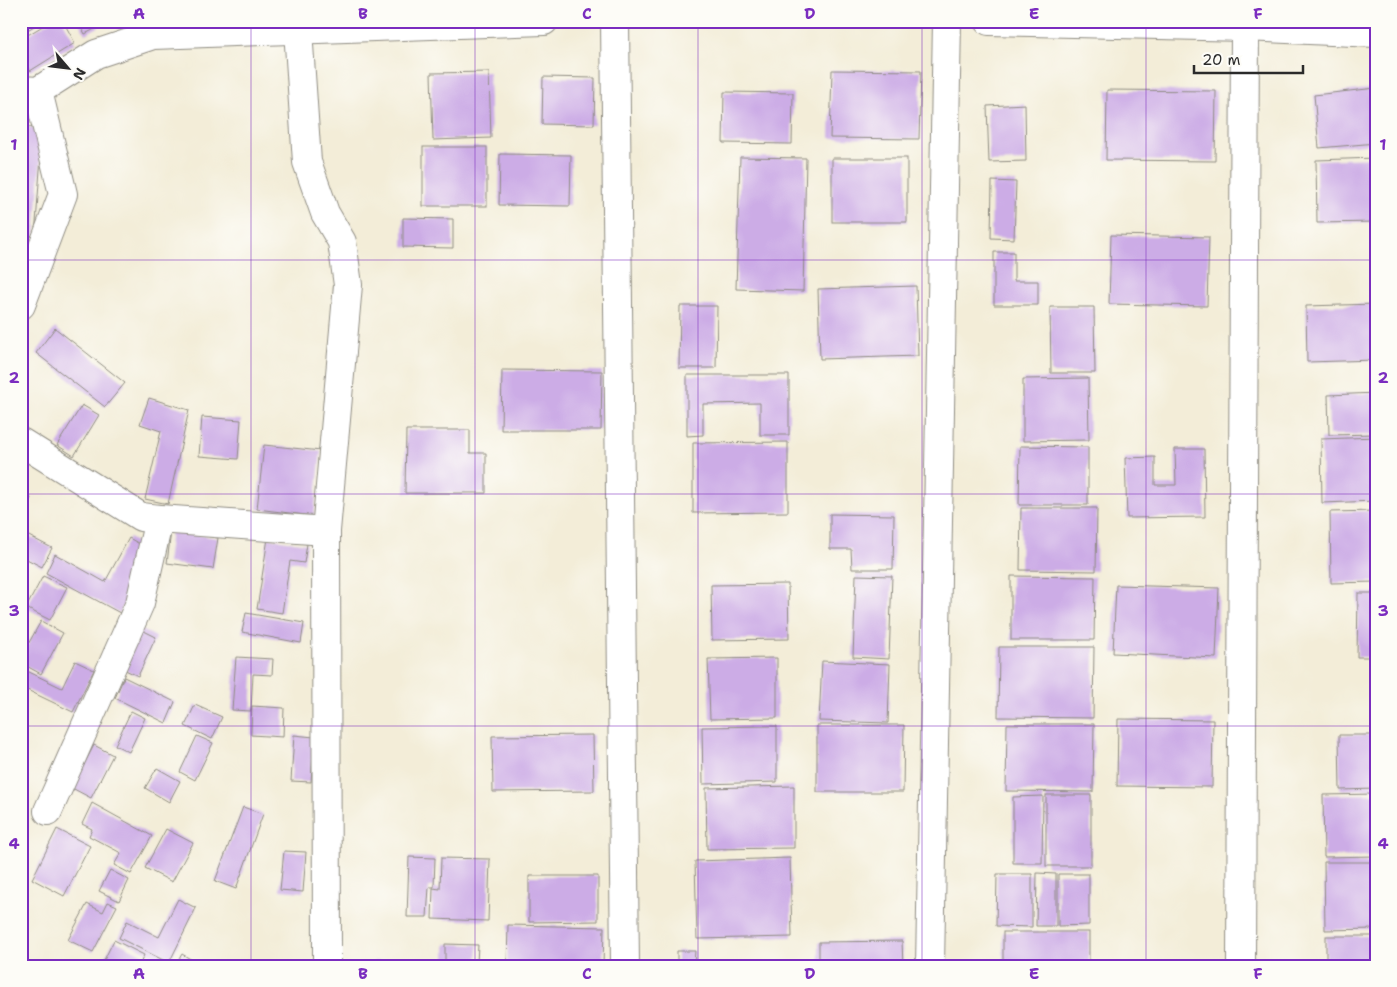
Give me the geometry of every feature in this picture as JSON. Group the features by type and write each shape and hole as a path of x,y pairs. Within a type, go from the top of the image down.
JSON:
{"street":[{"path":"21,305 63,194 30,91 96,54 153,35 544,21"},
{"path":"615,21 625,966"},
{"path":"930,966 947,21"},
{"path":"989,21 1245,24 1376,33"},
{"path":"1241,966 1245,24"},
{"path":"298,30 307,162 325,213 342,242 348,285 326,531 327,966"},
{"path":"21,442 141,517 326,531"},
{"path":"48,811 140,603 159,519"}],"building":[{"path":"21,21 42,21 21,34"},
{"path":"51,21 63,21 75,43 30,71 21,56 21,39"},
{"path":"78,21 110,21 85,34"},
{"path":"832,70 921,71 919,139 830,138"},
{"path":"489,72 491,138 433,140 431,73"},
{"path":"543,77 595,78 594,125 542,124"},
{"path":"1376,88 1376,143 1319,148 1314,95"},
{"path":"1107,90 1216,91 1215,161 1106,160"},
{"path":"724,92 793,93 792,144 723,143"},
{"path":"1025,104 1026,161 989,162 987,106"},
{"path":"21,125 43,130 35,236 21,234"},
{"path":"423,147 487,147 487,206 423,206"},
{"path":"500,154 571,155 570,206 499,205"},
{"path":"740,157 806,158 803,291 736,289"},
{"path":"832,158 907,158 907,222 832,222"},
{"path":"1376,158 1376,222 1317,223 1316,160"},
{"path":"992,181 1016,182 1014,239 991,238"},
{"path":"403,218 453,219 453,248 403,247"},
{"path":"1111,235 1209,237 1207,306 1109,304"},
{"path":"994,252 1014,252 1014,281 1038,281 1038,305 994,305"},
{"path":"916,286 918,356 820,359 818,289"},
{"path":"1376,304 1376,360 1307,362 1306,306"},
{"path":"680,306 717,306 716,368 679,368"},
{"path":"1050,307 1094,307 1095,373 1051,373"},
{"path":"55,328 125,383 105,407 36,353"},
{"path":"502,370 602,371 601,430 501,430"},
{"path":"687,375 789,375 789,435 760,435 760,403 703,404 703,435 687,436"},
{"path":"1088,378 1089,440 1023,441 1023,379"},
{"path":"1376,393 1376,434 1329,435 1328,395"},
{"path":"149,398 189,410 168,504 145,499 161,431 140,424"},
{"path":"82,405 99,415 74,456 57,445"},
{"path":"202,417 241,420 238,459 199,456"},
{"path":"406,430 470,430 470,453 486,453 486,493 405,493"},
{"path":"1376,437 1376,501 1322,503 1321,439"},
{"path":"788,442 788,512 693,513 693,443"},
{"path":"264,445 321,451 314,516 257,509"},
{"path":"1020,446 1088,447 1088,505 1019,505"},
{"path":"1175,449 1204,449 1205,517 1127,518 1125,458 1155,457 1155,485 1176,485"},
{"path":"21,493 31,498 21,517"},
{"path":"1021,508 1097,508 1096,571 1020,570"},
{"path":"1376,511 1376,582 1331,583 1330,512"},
{"path":"830,514 894,515 893,569 852,569 851,549 830,549"},
{"path":"171,531 218,538 213,569 167,563"},
{"path":"21,532 52,548 42,567 21,556"},
{"path":"129,538 145,547 139,573 120,613 46,573 55,554 105,582"},
{"path":"268,538 307,544 304,563 290,561 282,613 257,609"},
{"path":"856,575 892,576 889,659 853,657"},
{"path":"43,576 67,587 50,620 26,608"},
{"path":"1011,576 1095,577 1094,640 1011,640"},
{"path":"788,584 789,639 712,640 711,585"},
{"path":"1116,585 1219,588 1216,658 1113,653"},
{"path":"1358,593 1376,593 1376,657 1357,657"},
{"path":"246,613 304,623 301,643 242,632"},
{"path":"41,621 63,633 41,674 21,663 21,657"},
{"path":"140,629 156,637 138,676 121,668"},
{"path":"999,647 1094,647 1093,718 998,717"},
{"path":"236,657 273,659 272,675 253,674 251,711 232,710"},
{"path":"777,658 777,718 710,719 708,659"},
{"path":"75,661 94,670 73,712 21,687 21,668 62,688"},
{"path":"822,661 890,664 888,723 819,721"},
{"path":"124,677 175,702 166,723 115,698"},
{"path":"195,705 222,717 212,739 185,726"},
{"path":"252,706 284,708 283,737 251,735"},
{"path":"131,711 145,718 129,752 115,745"},
{"path":"1118,719 1213,720 1212,787 1117,786"},
{"path":"1007,724 1094,724 1093,792 1006,791"},
{"path":"817,725 904,725 903,792 817,792"},
{"path":"777,726 777,782 703,784 702,727"},
{"path":"294,735 314,737 311,782 291,781"},
{"path":"593,735 594,791 493,792 492,736"},
{"path":"1339,735 1376,735 1376,789 1340,790"},
{"path":"197,736 213,743 195,780 180,772"},
{"path":"94,745 113,755 91,798 72,788"},
{"path":"157,768 180,781 169,802 145,788"},
{"path":"794,786 794,848 707,849 706,788"},
{"path":"1376,794 1376,856 1324,857 1323,795"},
{"path":"1046,795 1091,795 1091,866 1046,866"},
{"path":"1043,796 1042,863 1013,863 1013,797"},
{"path":"92,803 152,836 131,874 114,865 121,853 89,836 92,829 82,824"},
{"path":"243,807 263,814 236,889 215,881"},
{"path":"57,829 90,846 64,896 32,879"},
{"path":"166,829 193,843 172,882 145,868"},
{"path":"284,851 306,852 303,892 280,890"},
{"path":"409,857 435,858 434,887 429,887 427,917 407,917"},
{"path":"441,858 490,859 488,921 432,919 433,888 440,889"},
{"path":"790,858 792,937 697,939 695,861"},
{"path":"1324,862 1376,862 1376,929 1325,930"},
{"path":"110,870 129,880 119,901 99,891"},
{"path":"1037,873 1056,874 1056,926 1036,926"},
{"path":"997,874 1032,874 1032,927 996,926"},
{"path":"1058,874 1089,874 1089,925 1058,926"},
{"path":"529,876 598,876 598,921 529,922"},
{"path":"178,899 196,908 169,963 119,938 127,921 159,937"},
{"path":"108,902 117,906 93,952 68,940 87,904 103,912"},
{"path":"508,925 604,927 603,966 507,966"},
{"path":"1003,932 1089,932 1089,966 1003,966"},
{"path":"1326,936 1376,936 1376,966 1326,966"},
{"path":"114,940 144,955 139,966 101,966"},
{"path":"902,941 903,966 819,966 819,942"},
{"path":"445,944 478,945 477,963 445,962"},
{"path":"677,951 695,951 694,966 677,966"},
{"path":"182,954 202,966 175,966"},
{"path":"374,961 402,962 402,966 374,966"}]}
